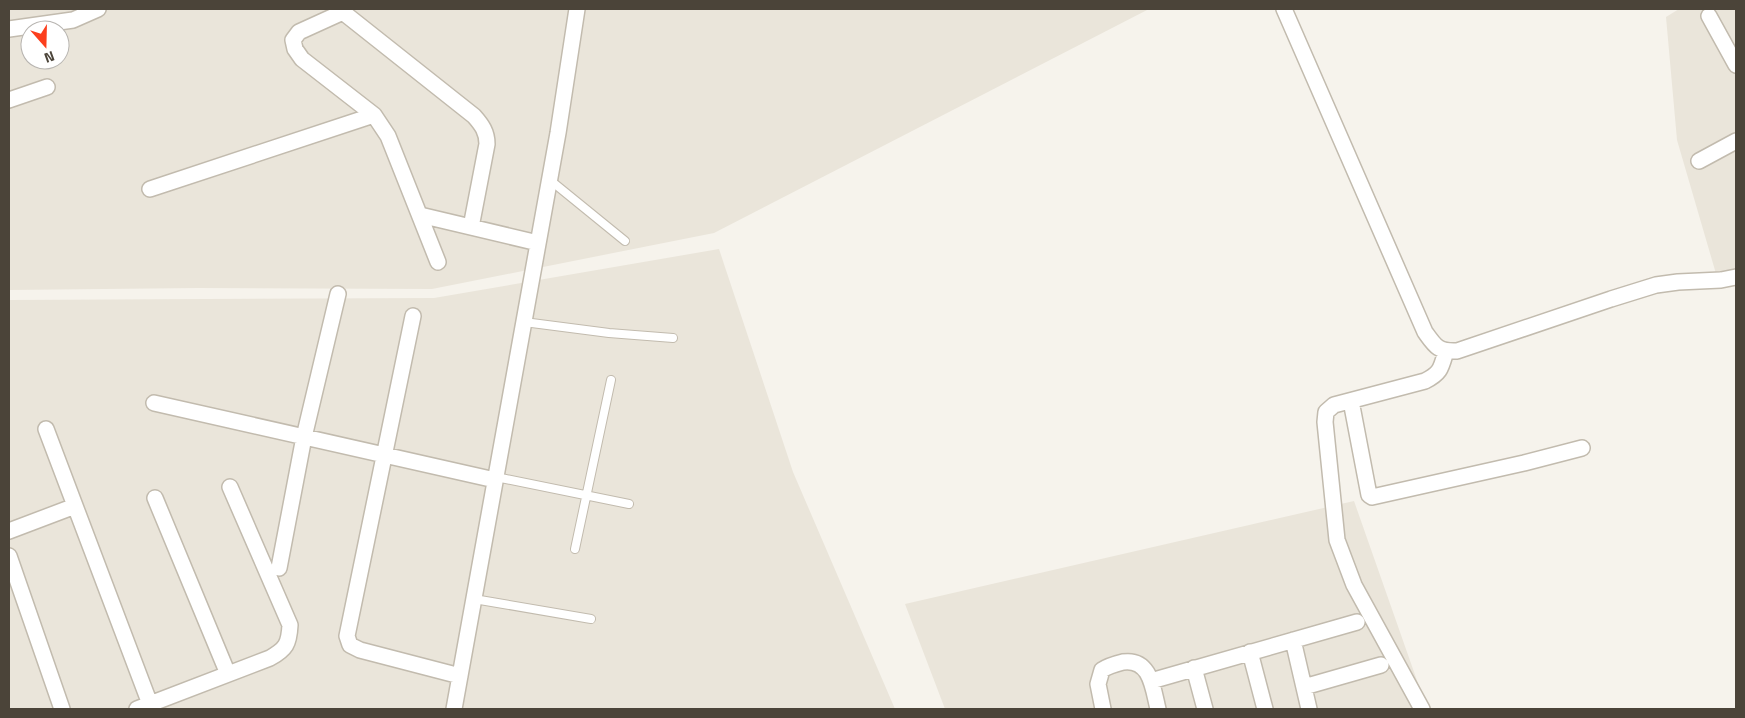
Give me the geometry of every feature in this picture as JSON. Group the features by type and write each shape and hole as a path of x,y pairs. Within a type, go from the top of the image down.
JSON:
{"street":[{"path":"9,29 73,20 98,9"},
{"path":"454,709 550,180 577,9"},
{"path":"1284,9 1425,332 1435,346 1446,352 1457,351 1611,299 1656,286 1678,282 1721,280 1736,276"},
{"path":"438,262 388,136 374,114 302,59 295,49 294,40 300,32 341,11 474,116 482,125 487,138 487,144 471,227"},
{"path":"1709,16 1736,65"},
{"path":"9,100 48,87"},
{"path":"150,189 374,114"},
{"path":"1699,161 1736,141"},
{"path":"420,215 538,243"},
{"path":"279,568 304,437 338,294"},
{"path":"413,316 347,634 350,644 360,650 460,676"},
{"path":"1422,709 1354,585 1337,540 1324,422 1326,412 1334,405 1424,381 1435,376 1441,369 1446,352"},
{"path":"1351,400 1369,495 1372,497 1582,448"},
{"path":"154,404 496,479"},
{"path":"46,429 75,506 143,707 173,703 228,674 280,653 286,645 290,625 230,487"},
{"path":"154,498 228,674"},
{"path":"9,531 75,506"},
{"path":"9,556 62,709"},
{"path":"1151,681 1357,622"},
{"path":"1293,640 1309,709"},
{"path":"1250,652 1265,709"},
{"path":"1103,709 1099,690 1099,676 1102,670 1109,666 1126,662 1136,662 1148,672 1158,709"},
{"path":"1304,687 1381,665"},
{"path":"1194,668 1205,709"}],"lane":[{"path":"550,180 625,241"},
{"path":"524,322 609,333 673,338"},
{"path":"575,549 611,380"},
{"path":"496,479 629,504"},
{"path":"474,599 591,619"}],"shaded area":[{"path":"9,9 1149,9 714,233 432,289 198,288 9,290"},
{"path":"1679,9 1736,9 1736,283 1719,284 1677,140 1666,17"},
{"path":"719,249 793,472 895,709 9,709 9,300 434,298"},
{"path":"1354,501 1427,709 945,709 905,604"}]}
